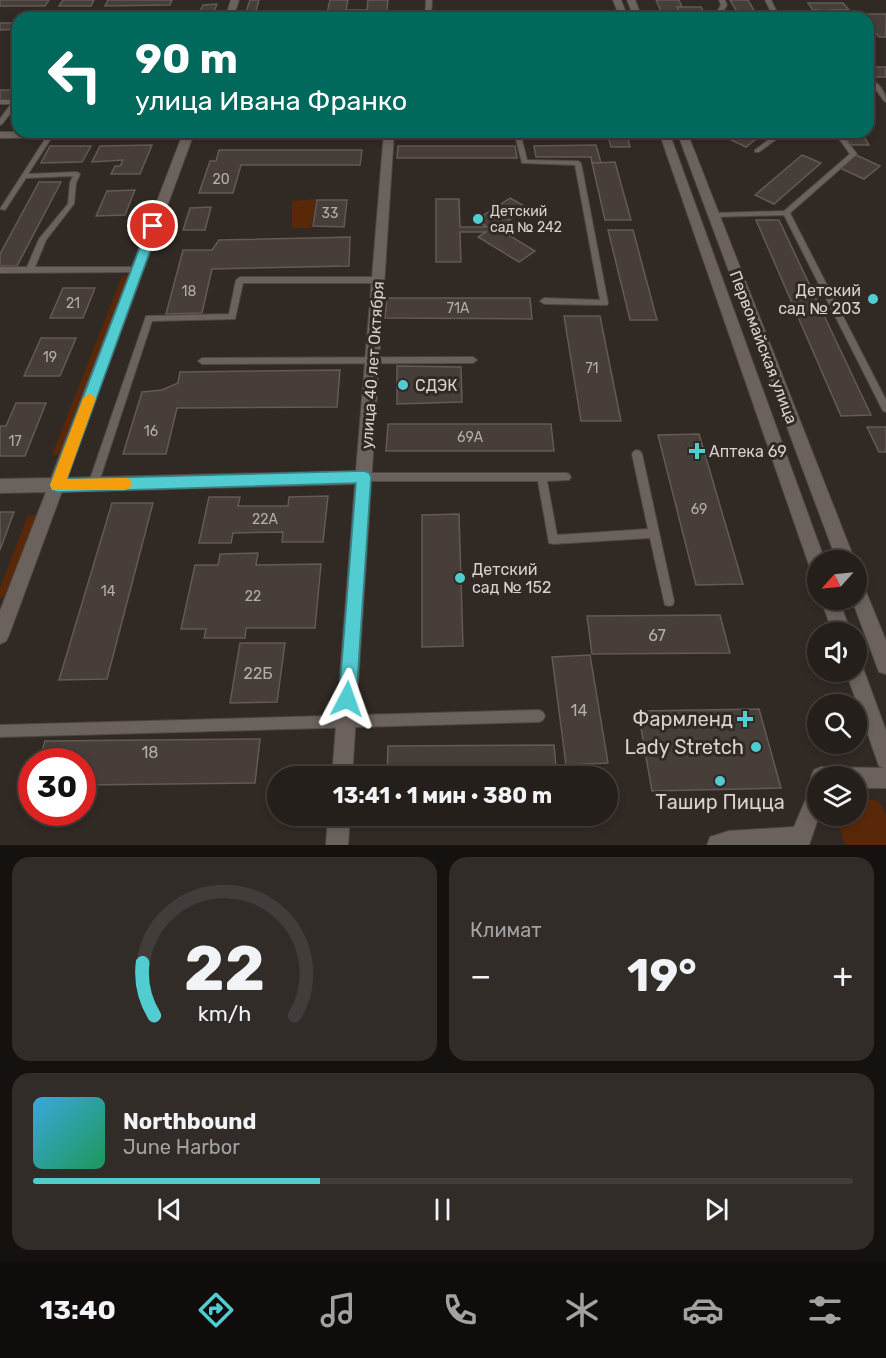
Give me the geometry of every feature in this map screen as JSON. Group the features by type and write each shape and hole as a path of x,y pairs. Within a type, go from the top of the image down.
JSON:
{"street":[{"path":"0,635 187,138"},
{"name":"улица 40 лет Октября","path":"343,766 389,138"},
{"name":"Первомайская улица","path":"666,138 813,550"},
{"name":"Первомайская улица","path":"684,138 842,550"},
{"path":"0,486 364,477"},
{"path":"865,610 886,665"},
{"path":"859,682 886,759"},
{"path":"867,778 886,778"},
{"path":"718,845 729,842 802,841 807,825"},
{"path":"337,845 338,826"}],"lane":[{"path":"874,83 886,100"},
{"path":"0,123 12,107"},
{"path":"3,208 49,138"},
{"path":"518,138 524,162 578,163 604,303 544,301"},
{"path":"757,151 775,138"},
{"path":"714,214 786,213 854,154 842,138"},
{"path":"25,176 77,174 73,183 71,204 43,239 30,270"},
{"path":"786,213 886,409"},
{"path":"0,270 137,270"},
{"path":"93,484 148,318 232,317 240,280 378,280"},
{"path":"202,361 473,360"},
{"path":"637,454 669,601"},
{"path":"364,477 566,477"},
{"path":"542,477 553,540 654,533"},
{"path":"0,731 539,716"}],"shaded area":[{"path":"316,199 311,228 292,228 292,201"},
{"path":"122,276 131,276 62,455 52,455"},
{"path":"28,515 40,515 11,594 0,599 0,588"},
{"path":"867,799 880,803 886,815 886,845 845,845 839,826 867,826"}],"building":[{"path":"0,0 49,0 45,6 0,6"},
{"path":"63,0 94,0 91,6 59,6"},
{"path":"108,0 172,0 170,5 105,6"},
{"path":"250,0 259,0 256,12 246,12"},
{"path":"330,0 348,0 346,10 367,10 368,0 388,0 387,12 327,12"},
{"path":"656,0 679,0 682,7 677,7 680,12 661,12"},
{"path":"730,0 748,0 755,12 737,12"},
{"path":"808,3 843,3 849,10 822,12 813,10"},
{"path":"217,4 214,12 200,12 203,5"},
{"path":"677,7 701,7 704,12 680,12"},
{"path":"874,14 886,14 886,37 879,37 874,31"},
{"path":"0,23 12,23 12,29 0,30"},
{"path":"874,67 886,67 886,77 874,77"},
{"path":"0,90 12,90 12,100 0,100"},
{"path":"609,138 628,138 630,147 611,147"},
{"path":"727,138 757,138 746,147"},
{"path":"846,138 865,138 869,145 850,145"},
{"path":"152,145 140,174 111,174 115,166 120,166 123,160 92,162 100,146"},
{"path":"596,145 601,163 592,163 591,157 536,157 534,146"},
{"path":"50,146 91,146 82,162 41,163"},
{"path":"398,146 515,146 517,158 397,158"},
{"path":"219,150 362,150 360,165 241,165 233,193 199,193 210,161 216,161"},
{"path":"802,155 821,163 774,204 755,195"},
{"path":"856,155 880,166 864,179 840,168"},
{"path":"615,162 631,220 605,220 592,163"},
{"path":"39,182 61,182 17,266 0,266 0,254"},
{"path":"135,190 125,215 96,216 107,191"},
{"path":"510,198 528,208 497,228 535,251 519,262 478,237 486,232 460,232 461,262 436,262 436,199 459,199 460,227 487,227 476,220"},
{"path":"317,200 347,200 344,227 313,226"},
{"path":"211,207 205,230 183,230 190,208"},
{"path":"756,220 779,220 871,415 841,416"},
{"path":"608,230 633,230 657,320 630,320"},
{"path":"350,237 349,266 212,269 202,313 166,314 183,250 212,250 219,240"},
{"path":"63,288 95,288 83,318 50,318"},
{"path":"387,298 530,298 532,319 385,318"},
{"path":"564,316 600,316 621,421 581,421"},
{"path":"41,338 76,338 60,376 24,376"},
{"path":"397,366 461,367 462,402 397,404"},
{"path":"340,370 337,407 177,408 166,454 123,454 142,392 162,390 178,383 180,372"},
{"path":"16,403 46,403 25,456 0,456 0,426 6,426"},
{"path":"388,424 551,424 554,451 386,451"},
{"path":"867,427 886,427 886,452 879,452"},
{"path":"699,434 743,584 696,585 658,435"},
{"path":"328,496 323,542 282,542 283,532 233,533 231,543 199,543 209,497 240,497 238,506 288,506 289,497"},
{"path":"112,503 153,503 107,679 59,680"},
{"path":"0,512 14,512 0,550"},
{"path":"459,514 463,646 422,647 422,515"},
{"path":"258,553 256,565 321,564 315,628 246,628 245,638 204,638 206,629 181,629 195,565 218,565 220,554"},
{"path":"720,615 730,653 592,654 587,616"},
{"path":"240,643 285,643 277,702 230,703"},
{"path":"590,655 608,763 566,765 552,657"},
{"path":"759,709 781,788 652,791 638,711"},
{"path":"260,739 255,783 96,785 96,748 43,748 45,741"},
{"path":"554,745 556,766 387,766 388,746"}],"slow traffic":[{"path":"89,398 57,485 125,484"}],"place":[{"name":"Детский сад № 242","path":"478,219"},
{"name":"Детский сад № 203","path":"873,299"},
{"name":"СДЭК","path":"403,385"},
{"name":"Аптека 69","path":"697,451"},
{"name":"Детский сад № 152","path":"460,578"},
{"name":"Фармленд","path":"745,719"},
{"name":"Lady Stretch","path":"756,747"},
{"name":"Ташир Пицца","path":"720,781"}],"route":[{"path":"153,226 57,485 364,477 347,699"}]}
